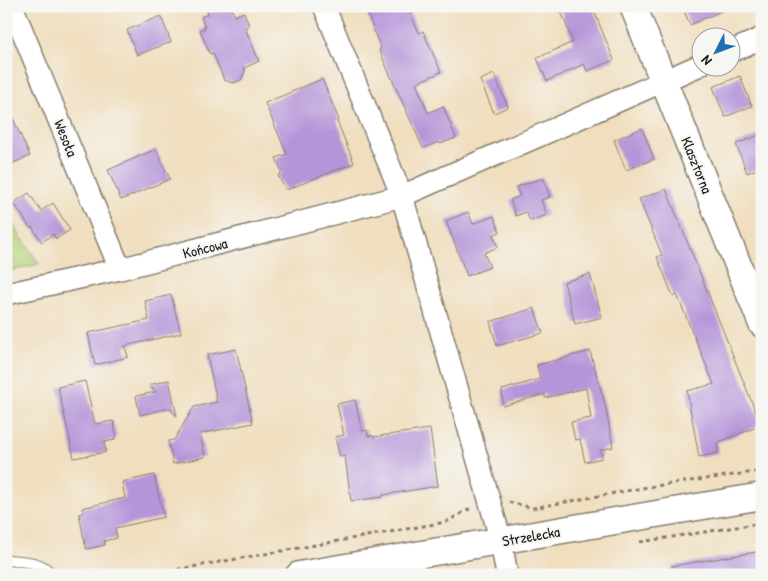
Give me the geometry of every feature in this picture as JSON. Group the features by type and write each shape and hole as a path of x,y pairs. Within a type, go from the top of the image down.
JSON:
{"street":[{"name":"Wesoła","path":"12,6 120,269"},
{"path":"324,6 402,196 491,504 501,541 507,575"},
{"name":"Klasztorna","path":"633,6 762,324"},
{"path":"740,48 762,38"},
{"name":"Końcowa","path":"6,294 120,269 402,196 690,69"},
{"name":"Strzelecka","path":"299,575 762,496"}],"lane":[{"path":"6,560 34,563 52,575"}],"path":[{"path":"146,575 446,522 472,508 491,504 512,502 533,508 648,487 762,471"}],"green space":[{"path":"6,214 39,264 6,272"}],"building":[{"path":"205,6 230,6 235,16 244,12 249,26 245,28 259,61 244,68 245,71 241,80 233,83 224,80 213,53 210,54 200,30 205,28 201,17 208,14"},
{"path":"364,6 407,6 419,33 423,31 441,72 416,83 428,113 443,106 456,138 423,148 379,50 381,49"},
{"path":"559,6 592,6 614,60 587,71 584,64 547,81 537,58 573,42"},
{"path":"682,6 732,6 690,25"},
{"path":"161,16 171,42 137,55 127,30"},
{"path":"494,74 508,107 494,113 480,80"},
{"path":"740,76 752,106 725,117 713,87 735,78 740,78"},
{"path":"322,79 354,163 286,190 278,176 281,170 276,158 287,154 265,103"},
{"path":"6,103 30,156 6,166"},
{"path":"642,128 654,159 626,170 614,140"},
{"path":"762,134 762,167 747,173 736,144"},
{"path":"156,149 170,179 121,200 108,170"},
{"path":"543,178 550,197 541,200 547,215 530,221 526,212 516,216 510,200 520,196 516,187"},
{"path":"666,189 761,425 717,443 718,453 699,457 687,391 714,384 677,295 673,296 657,257 662,255 639,199"},
{"path":"29,193 41,211 53,203 70,230 56,239 53,234 42,242 32,227 30,228 14,203"},
{"path":"468,212 473,224 494,216 500,232 493,235 498,247 484,253 490,267 467,276 446,221"},
{"path":"590,274 602,317 575,324 564,282"},
{"path":"171,295 181,333 125,346 128,357 95,365 88,333 149,320 145,301"},
{"path":"534,308 543,333 497,346 490,322"},
{"path":"236,349 253,423 200,434 205,457 173,464 168,441 174,440 194,407 217,402 207,355"},
{"path":"590,351 605,405 613,447 600,450 602,458 585,462 580,439 575,440 571,422 591,418 586,388 545,398 545,394 503,406 502,390 540,379 537,365"},
{"path":"169,380 177,416 170,408 140,415 136,396 156,392 149,385"},
{"path":"85,381 95,424 113,421 117,437 114,438 115,440 104,442 106,452 74,458 58,387"},
{"path":"355,400 362,431 367,430 368,436 372,435 373,437 430,429 438,486 351,501 345,456 340,457 335,437 344,435 337,404"},
{"path":"154,475 164,517 115,528 117,538 104,541 105,545 86,549 79,514 83,513 82,508 125,498 122,482"},
{"path":"762,551 762,570 737,575 673,575 672,566"}]}
